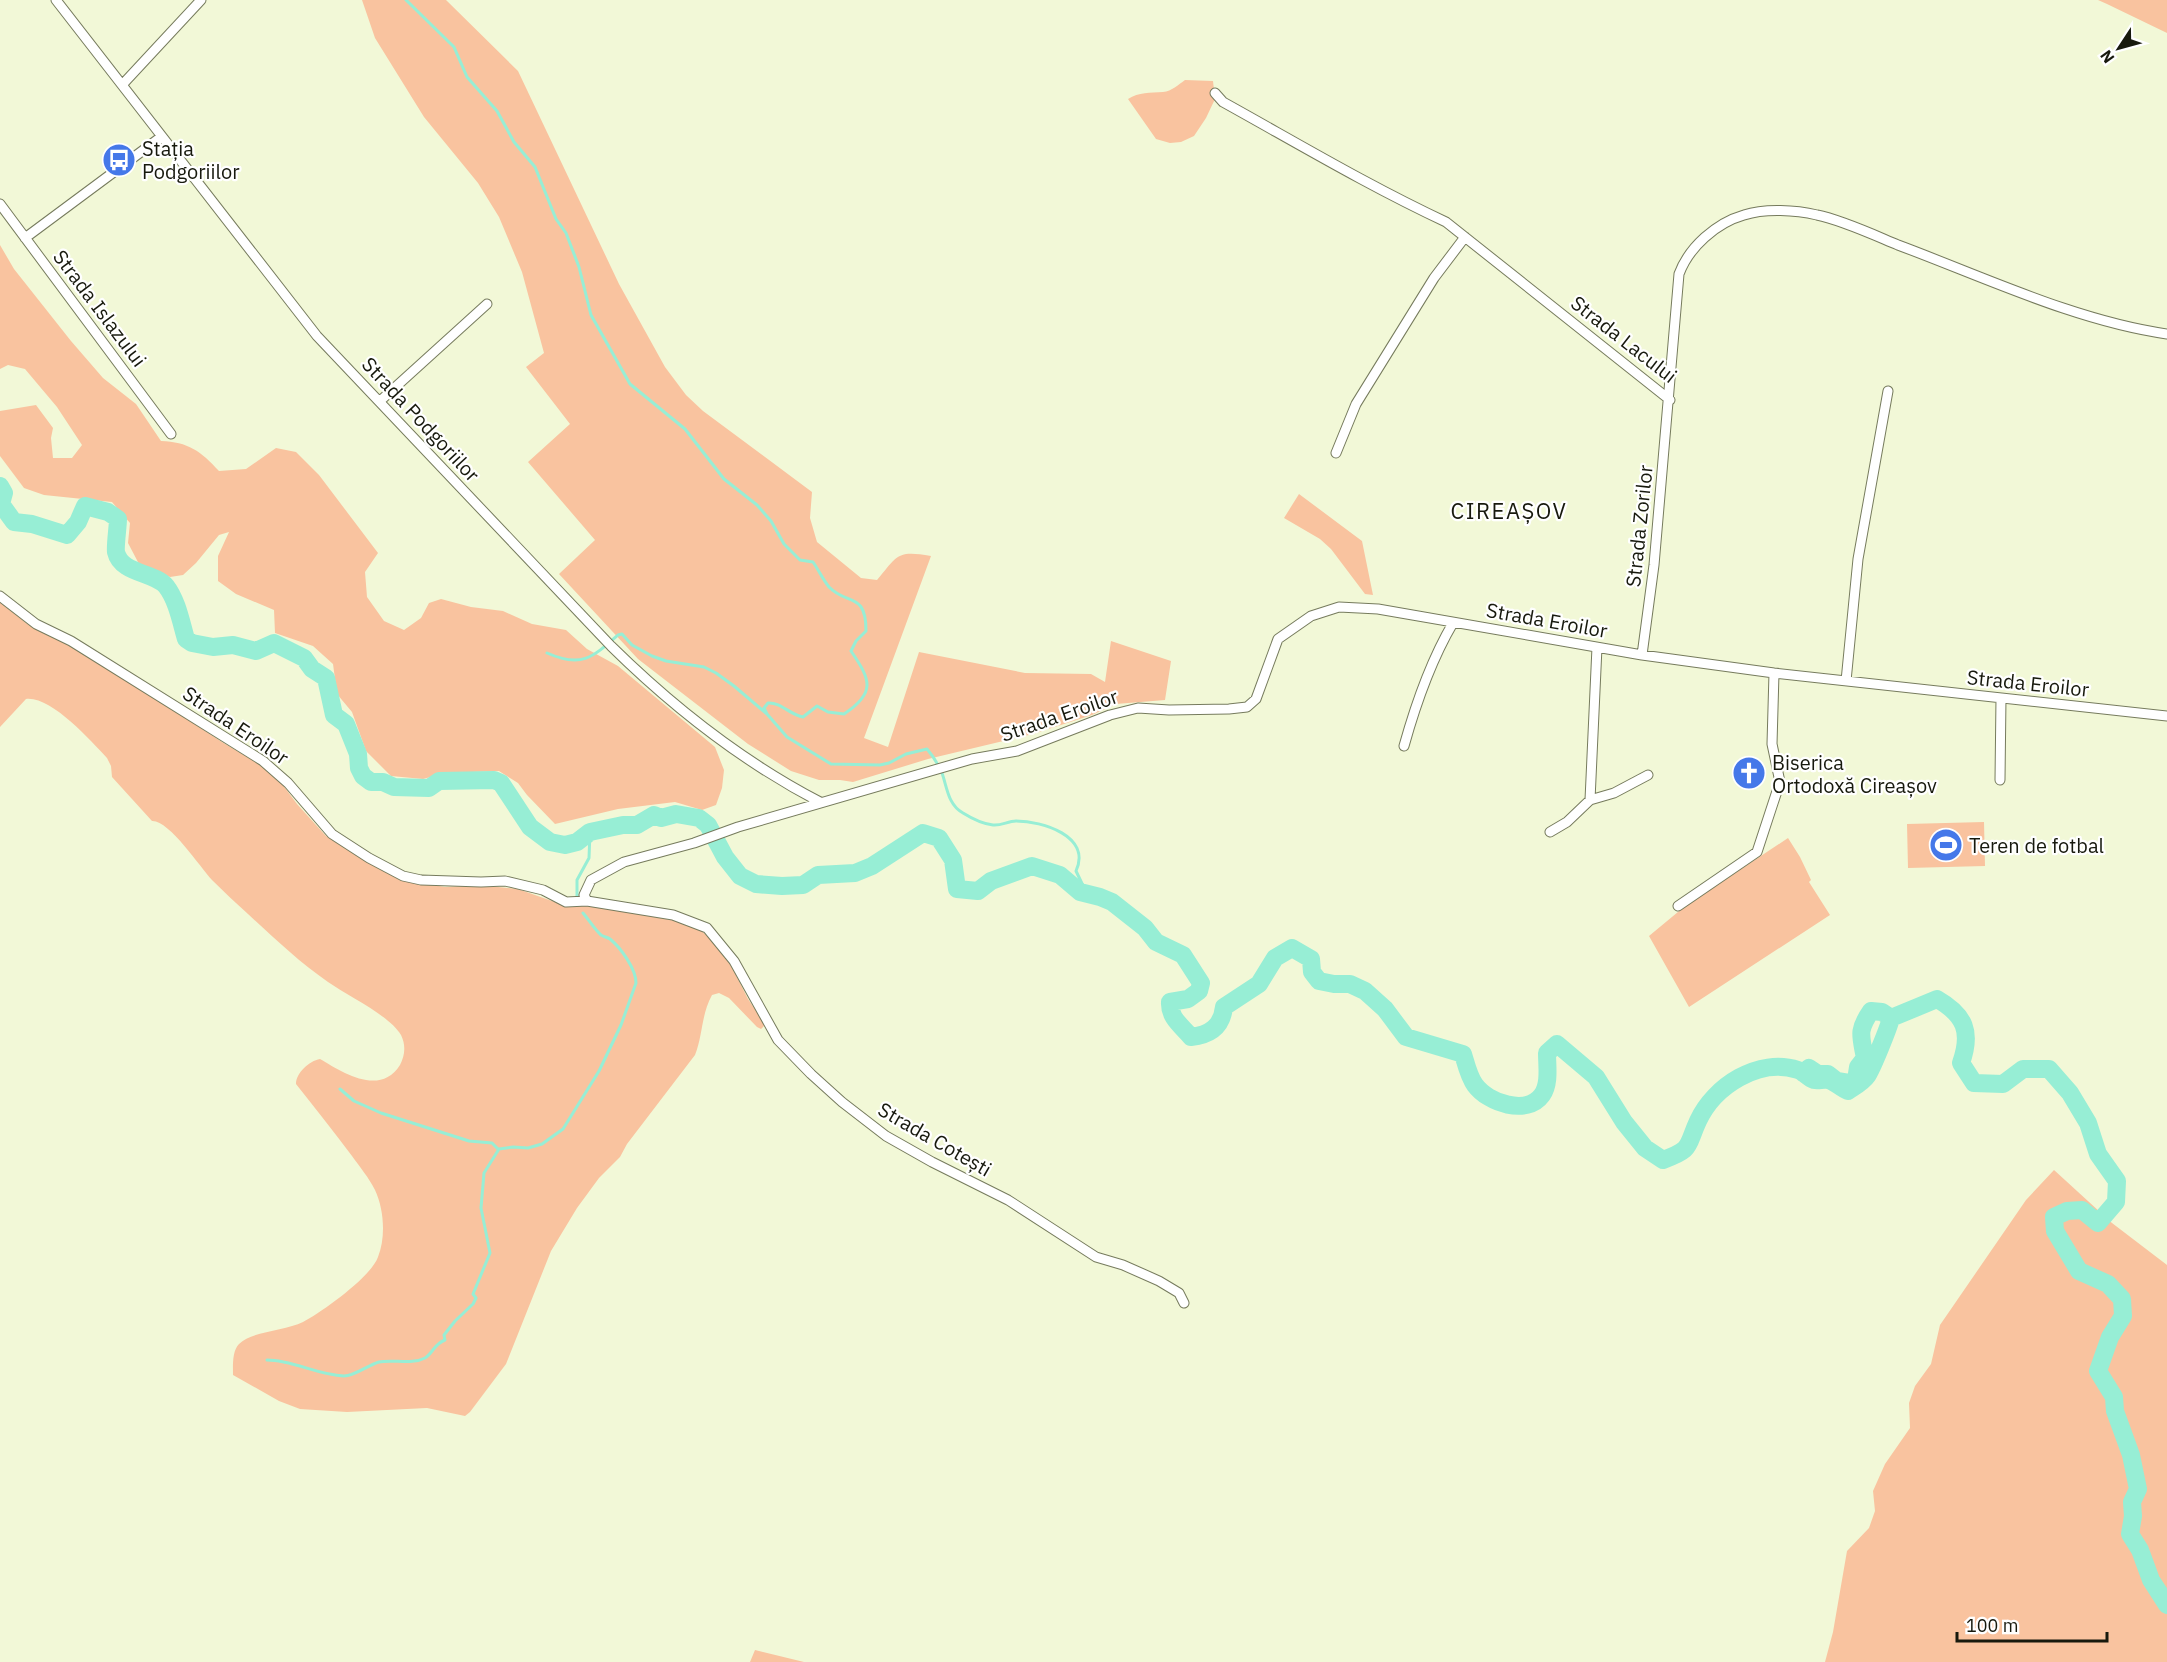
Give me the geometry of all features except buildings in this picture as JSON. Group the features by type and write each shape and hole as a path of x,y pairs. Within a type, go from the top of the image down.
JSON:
{"street":[{"name":"Strada Podgoriilor","path":"56,0 317,336 611,646 660,694 762,770 820,802"},
{"path":"122,85 201,0"},
{"name":"Strada Lacului","path":"1215,93 1223,102 1403,202 1446,222 1670,400"},
{"path":"25,238 162,137"},
{"name":"Strada Islazului","path":"0,204 171,434"},
{"name":"Strada Lacului","path":"1670,400 1679,274 1684,260 1698,244 1725,224 1744,214 1789,212 1818,215 2079,313 2134,329 2167,334"},
{"path":"1336,453 1356,404 1434,278 1465,237"},
{"path":"380,401 487,304"},
{"path":"1846,681 1858,559 1888,391"},
{"name":"Strada Zorilor","path":"1642,655 1654,565 1670,400"},
{"name":"Strada Eroilor","path":"0,596 36,624 71,641 263,761 288,783 332,834 369,858 403,876 422,880 505,881 543,890 566,902 587,901 584,895 591,880 624,862 702,841 738,827 946,766 972,759 1017,752 1110,715 1138,708 1229,710 1247,707 1256,699 1278,639 1311,616 1339,607 1378,609 1642,655 1846,681 2167,716"},
{"path":"1404,746 1418,698 1442,642 1453,623"},
{"path":"1590,800 1597,647"},
{"path":"1678,906 1757,852 1780,782 1772,744 1774,672"},
{"path":"2000,780 2001,698"},
{"path":"1550,832 1567,822 1590,800 1614,793 1648,775"},
{"name":"Strada Cotești","path":"587,901 674,915 707,928 734,961 778,1040 842,1102 886,1136 1008,1200 1096,1257 1123,1265 1159,1281 1179,1293 1184,1303"}],"shaded area":[{"path":"362,0 446,0 518,71 619,284 665,367 686,395 703,411 812,492 810,518 817,542 861,578 877,580 899,556 911,554 931,556 864,738 888,747 919,652 1025,673 1091,674 1105,682 1111,641 1171,661 1165,700 1116,704 1092,715 1033,734 928,759 853,782 819,780 791,771 748,744 638,659 559,574 595,540 528,462 570,424 526,367 544,353 522,272 499,217 478,183 424,117 375,38"},
{"path":"2098,0 2167,0 2167,33 2107,4"},
{"path":"1185,80 1213,81 1215,99 1206,118 1194,136 1181,142 1170,143 1156,139 1128,99 1140,94 1163,92 1175,88"},
{"path":"0,245 14,269 71,341 103,378 136,404 161,441 179,443 193,449 219,471 246,469 276,448 296,452 319,475 378,553 365,572 367,597 384,621 404,630 421,618 429,603 441,599 471,607 503,611 532,624 566,630 587,649 618,666 715,747 724,770 722,788 716,805 702,810 675,802 618,809 555,824 518,783 499,771 446,773 423,779 391,776 366,751 352,712 337,694 333,664 313,646 275,633 274,610 236,594 218,581 218,556 229,532 219,535 183,575 170,577 139,564 128,543 130,523 112,502 44,495 24,488 0,456 0,411 36,405 53,428 51,438 53,458 72,458 82,445 57,407 25,369 8,365 0,369"},
{"path":"1299,494 1362,541 1373,595 1365,594 1331,549 1320,539 1284,518"},
{"path":"0,602 26,623 81,650 264,767 277,777 297,804 326,836 391,875 402,880 445,887 480,885 518,889 569,907 586,904 682,922 702,931 717,946 732,967 748,999 763,1021 764,1026 761,1029 729,998 719,993 712,995 695,1055 627,1144 620,1157 599,1178 577,1208 551,1251 506,1364 465,1416 427,1408 347,1412 300,1409 279,1401 233,1375 234,1355 239,1344 252,1336 296,1325 322,1310 366,1274 374,1265 381,1249 383,1223 375,1190 352,1156 296,1084 298,1076 308,1065 320,1059 361,1079 372,1081 382,1079 392,1074 400,1065 404,1050 403,1039 387,1020 328,982 297,958 212,880 184,845 167,828 152,821 112,777 111,766 107,758 70,721 47,704 26,699 0,727"},
{"name":"Teren de fotbal","path":"1984,822 1985,866 1908,868 1907,824"},
{"path":"1788,838 1811,880 1809,882 1830,915 1689,1007 1649,936 1684,907"},
{"path":"2054,1170 2112,1223 2167,1265 2167,1662 1825,1662 1833,1632 1847,1551 1869,1528 1875,1511 1873,1491 1885,1464 1910,1428 1909,1403 1915,1386 1931,1364 1940,1325 2026,1200"},
{"path":"755,1650 804,1662 750,1662"}],"waterway":[{"path":"406,0 454,47 467,77 497,111 514,142 535,167 579,267 591,315 630,384 685,429 724,479 757,505 771,521 784,544 800,560 813,562 829,587 836,593 854,601 863,610 866,631 856,641 851,651 866,678 866,692 861,699 844,714 828,712 817,706 803,717 773,703 768,703 764,708 767,714"},
{"path":"0,486 4,493 1,504 14,522 32,524 67,535 78,522 85,506 108,512 118,519 116,552 119,559 124,565 161,581 166,586 176,604 186,639 192,643 213,647 233,645 256,651 274,643 304,658 312,669 326,678 334,715 346,724 358,754 359,768 363,776 371,782 383,782 394,787 429,788 439,781 494,780 501,783 530,827 550,842 565,845 577,842 590,832 623,825 637,825 654,815 661,818 676,814 699,818 708,825 725,857 740,876 756,884 782,886 803,885 818,875 855,873 872,866 923,833 939,838 953,860 957,889 978,891 991,881 1032,866 1060,875 1080,892 1112,902 1145,928 1156,942 1183,955 1201,983 1199,991 1188,999 1170,1002 1170,1008 1177,1021 1191,1037 1204,1034 1214,1028 1221,1019 1224,1007 1259,984 1275,958 1292,948 1311,959 1312,972 1319,981 1350,984 1365,991 1385,1009 1406,1037 1463,1054 1475,1085 1498,1102 1508,1105 1527,1105 1542,1095 1547,1080 1547,1053 1557,1044 1596,1077 1624,1122 1645,1148 1663,1160 1684,1150 1705,1108 1715,1096 1726,1086 1753,1071 1783,1067 1798,1070 1814,1080 1830,1081 1848,1091 1867,1076 1891,1018 1882,1012 1871,1011 1867,1018 1861,1034 1865,1058 1858,1067 1856,1080 1849,1083 1837,1081 1828,1074 1818,1074 1809,1068 1803,1073"},
{"path":"547,653 569,660 586,658 622,634 632,645 652,656 666,661 704,667 716,673 767,714 787,737 831,764 880,765 906,754 927,749 940,770 951,801 958,810 993,825 1016,821 1039,824 1062,833 1071,840 1077,848 1079,859 1076,871 1087,894"},
{"path":"577,896 577,880 589,858 590,832"},
{"path":"267,1360 286,1362 344,1376 379,1362 420,1360 428,1356 438,1344 445,1340 444,1335 473,1304 476,1298 473,1294 490,1253 481,1208 484,1173 499,1149 528,1148 542,1144 563,1129 599,1071 621,1025 636,983 631,965 623,953 610,939 602,936 583,913"},
{"path":"1891,1018 1937,999 1947,1005 1964,1025 1966,1042 1961,1063 1974,1083 2003,1084 2023,1069 2049,1069 2070,1093 2088,1123 2098,1154 2117,1181 2116,1202 2098,1223 2082,1210 2067,1211 2054,1217 2055,1231 2079,1271 2108,1284 2122,1299 2123,1316 2110,1337 2098,1371 2114,1397 2115,1411 2131,1455 2138,1489 2132,1502 2133,1516 2130,1534 2140,1550 2151,1580 2167,1605"},
{"path":"340,1089 354,1101 381,1113 469,1141 492,1143 498,1149"}],"place":[{"name":"Stația Podgoriilor","path":"119,160"},
{"name":"Biserica Ortodoxă Cireașov","path":"1749,773"},
{"name":"Teren de fotbal","path":"1946,845"}],"district":[{"name":"CIREAȘOV","path":"1509,510"}]}
